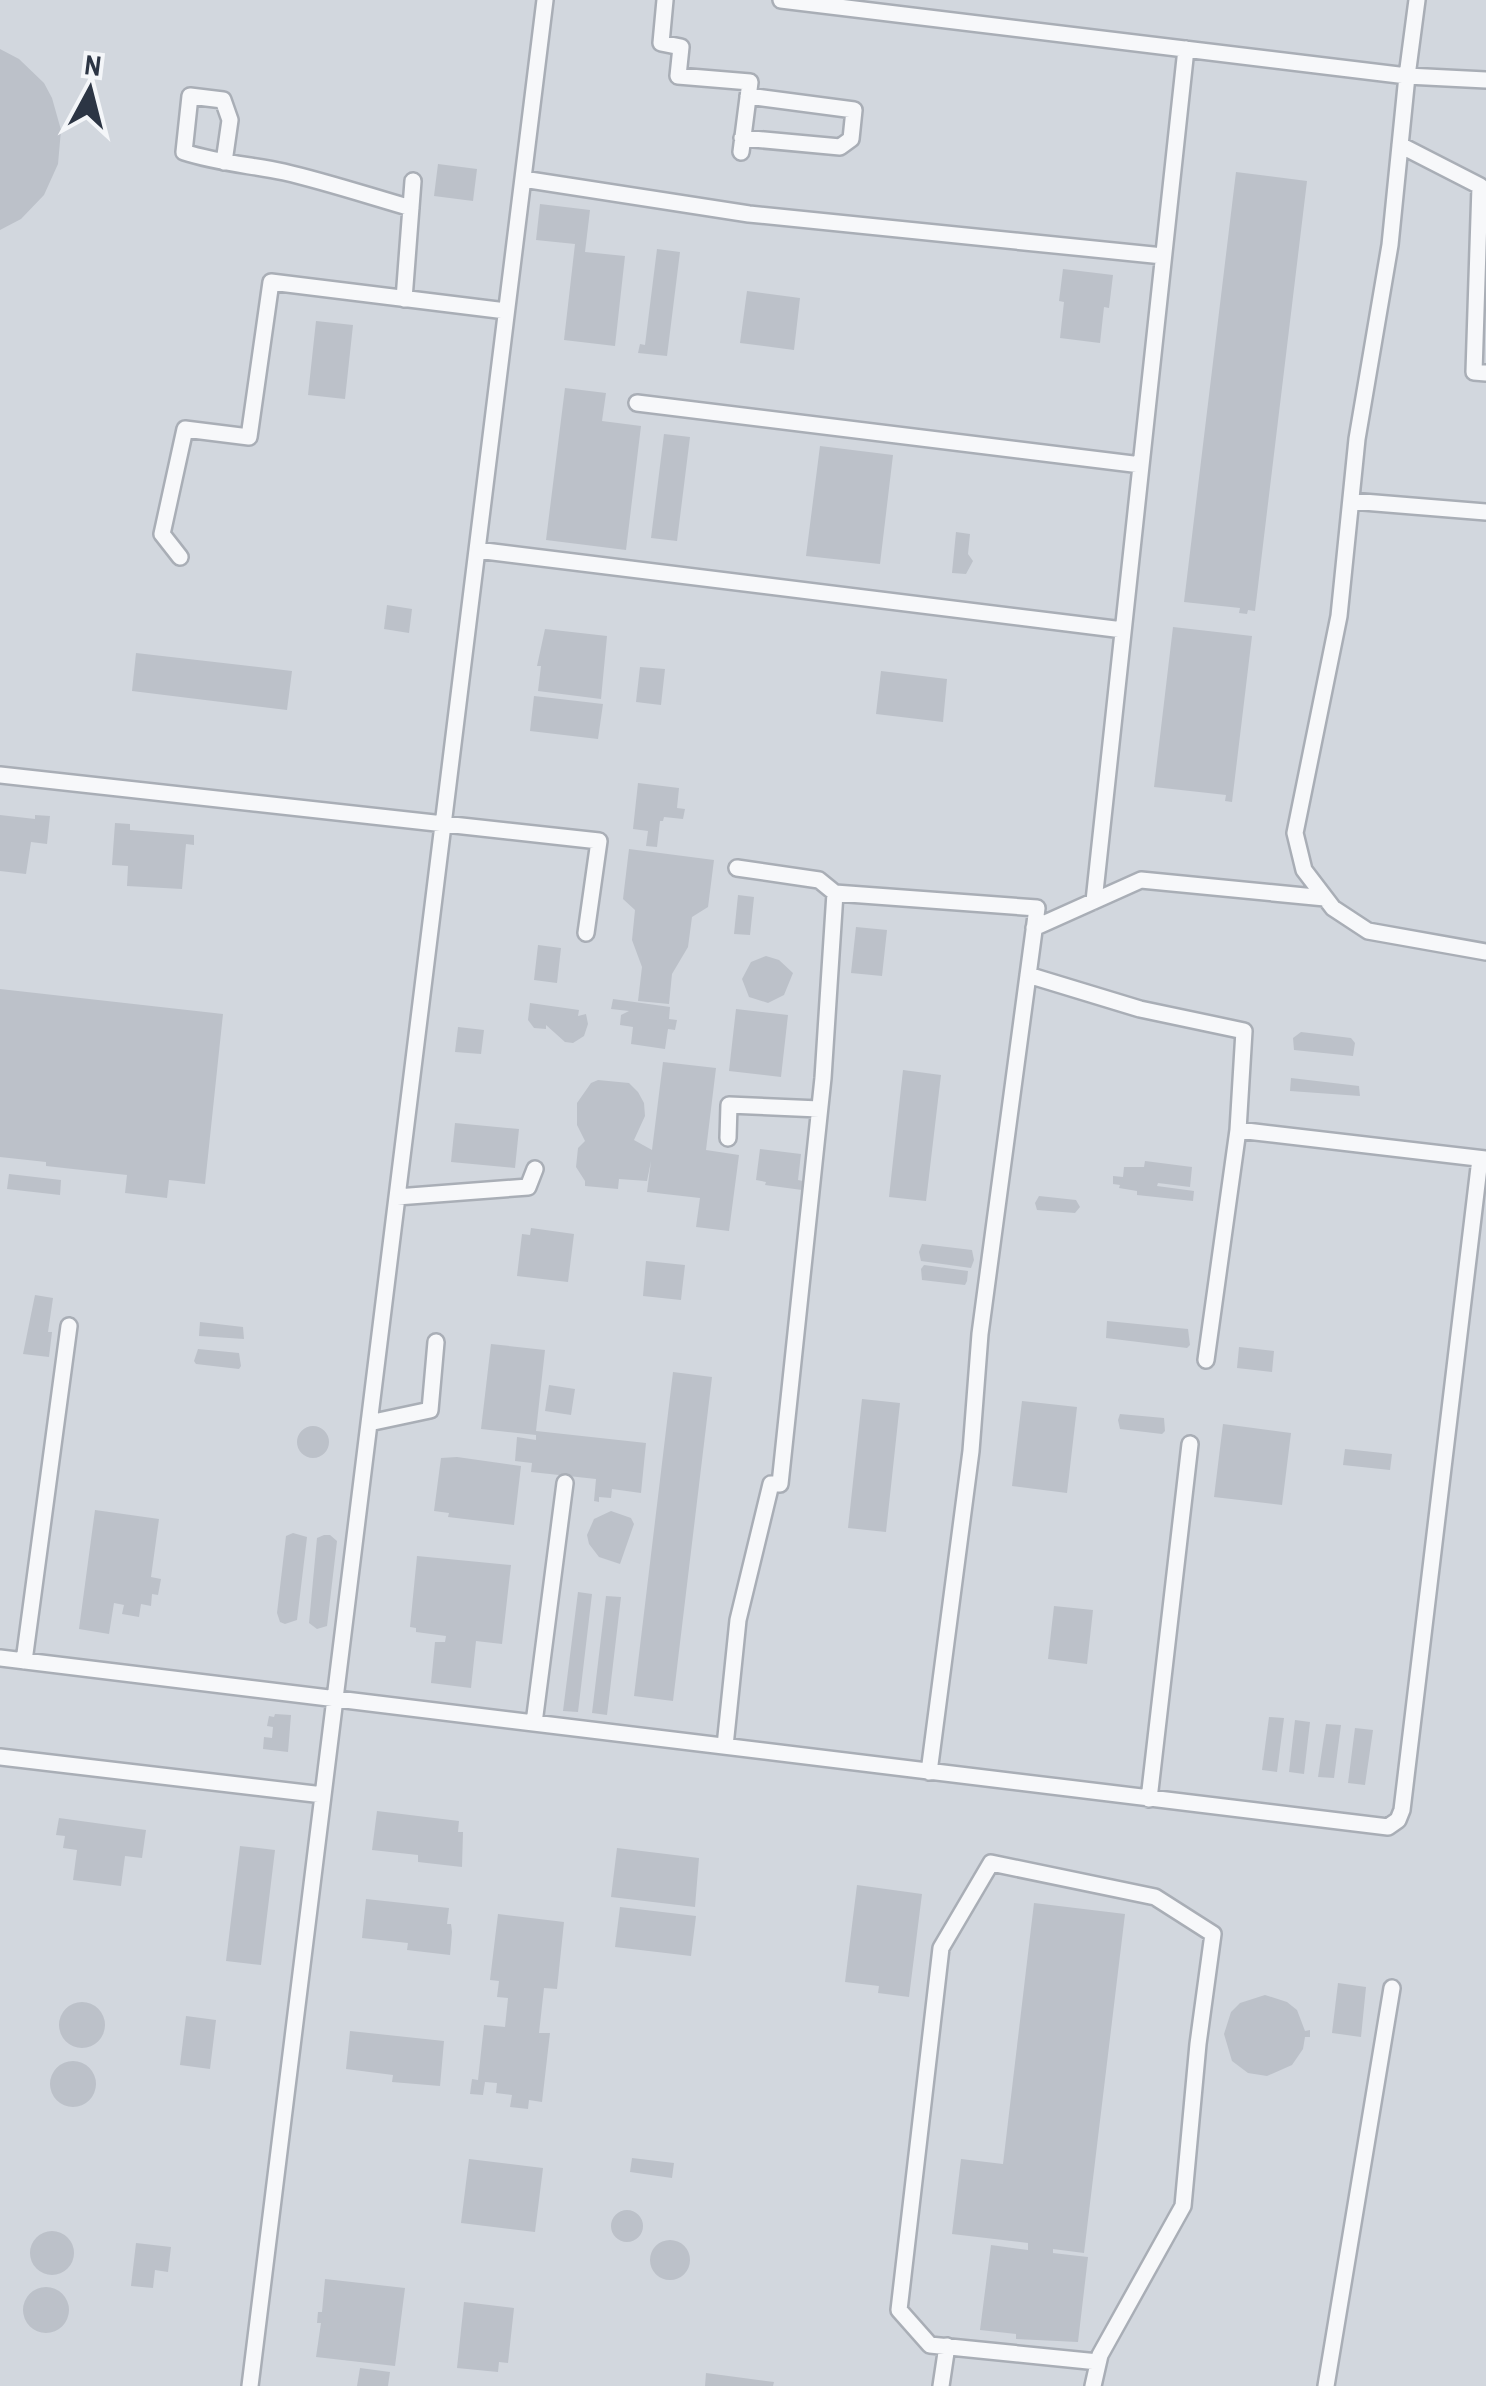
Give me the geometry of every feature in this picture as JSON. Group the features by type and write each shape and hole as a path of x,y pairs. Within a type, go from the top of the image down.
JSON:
{"lane":[{"path":"250,2386 545,0"},
{"path":"665,0 661,42 682,46 678,76 750,82 748,96 742,145 840,147 851,139 854,110 748,96"},
{"path":"781,0 1407,76 1486,80"},
{"path":"1417,0 1390,245 1357,439 1338,616 1295,833 1304,870 1333,908 1368,931 1486,952"},
{"path":"1094,901 1186,49"},
{"path":"224,162 230,120 223,100 190,96 184,152 224,162 283,172 412,208"},
{"path":"1400,145 1480,186 1474,372 1486,373"},
{"path":"523,179 749,214 1164,256"},
{"path":"404,299 414,181"},
{"path":"180,557 162,534 184,429 248,437 271,282 506,311"},
{"path":"637,403 1141,464"},
{"path":"1350,501 1486,512"},
{"path":"477,550 1123,630"},
{"path":"0,775 599,841 586,933"},
{"path":"737,868 819,880 836,893 1037,908 980,1334 971,1451 929,1772"},
{"path":"1034,928 1141,880 1325,898"},
{"path":"724,1746 738,1620 772,1484 780,1484 819,1109 836,893"},
{"path":"1028,975 1140,1009 1244,1030 1238,1130 1206,1360"},
{"path":"728,1138 728,1105 819,1109"},
{"path":"0,1658 1388,1827 1398,1820 1404,1790 1483,1159 1238,1130"},
{"path":"397,1197 528,1187 535,1168"},
{"path":"24,1661 69,1326"},
{"path":"369,1423 430,1410 436,1342"},
{"path":"1149,1799 1190,1444"},
{"path":"534,1723 564,1483"},
{"path":"0,1757 324,1795"},
{"path":"1093,2386 1098,2362 1183,2206 1213,1934 1156,1898 990,1864 940,1948 900,2310 930,2345 1098,2362"},
{"path":"1326,2386 1392,1988"},
{"path":"941,2386 947,2346"}],"shaded area":[{"path":"0,0 1486,0 1486,2386 0,2386"}],"building":[{"path":"0,49 19,59 44,83 61,130 58,164 44,195 21,219 0,230"},
{"path":"438,164 477,169 473,201 434,196"},
{"path":"1236,172 1307,181 1255,611 1248,610 1247,614 1239,613 1240,608 1184,602"},
{"path":"540,204 590,210 585,252 625,256 615,346 564,340 575,244 536,240"},
{"path":"657,249 680,252 667,356 638,353 640,344 645,345"},
{"path":"1063,269 1113,275 1100,343 1060,338"},
{"path":"747,291 800,298 794,350 740,343"},
{"path":"316,321 353,325 345,399 308,395"},
{"path":"565,388 606,393 602,421 641,426 626,550 546,540"},
{"path":"664,434 690,437 677,541 651,538"},
{"path":"820,446 893,455 880,564 806,556"},
{"path":"956,532 970,534 968,554 973,561 966,574 952,573"},
{"path":"387,605 412,609 409,633 384,629"},
{"path":"1173,627 1252,636 1232,802 1225,801 1226,795 1154,787"},
{"path":"545,629 607,636 601,699 538,691 541,666 537,666"},
{"path":"136,653 292,671 287,710 132,691"},
{"path":"640,667 665,669 661,705 636,702"},
{"path":"881,671 947,679 943,722 876,714"},
{"path":"534,696 603,704 598,739 530,731"},
{"path":"638,783 679,788 677,808 685,809 683,819 664,817 660,821 657,847 646,846 648,831 633,829"},
{"path":"0,815 35,819 35,815 50,816 47,844 31,842 26,874 0,871"},
{"path":"115,823 130,824 130,830 194,835 194,845 186,844 182,889 127,886 128,866 112,865"},
{"path":"629,849 714,860 708,907 692,917 688,947 672,974 669,1004 638,1001 642,967 632,940 635,910 623,899"},
{"path":"738,895 754,897 750,935 734,934"},
{"path":"856,927 887,930 882,976 851,973"},
{"path":"538,945 561,948 557,983 534,980"},
{"path":"766,956 779,960 793,973 784,995 768,1003 749,997 742,979 751,962"},
{"path":"0,989 223,1014 205,1184 169,1180 167,1198 125,1193 127,1175 0,1157"},
{"path":"613,999 670,1007 669,1019 677,1020 675,1030 668,1029 665,1049 631,1044 633,1027 620,1025 621,1015 629,1011 611,1009"},
{"path":"530,1003 579,1010 578,1016 586,1014 584,1036 573,1043 565,1042 546,1025 546,1029 534,1028 528,1020"},
{"path":"736,1009 788,1015 781,1077 729,1071"},
{"path":"458,1027 484,1030 481,1054 455,1052"},
{"path":"1301,1032 1351,1038 1355,1043 1353,1056 1294,1050 1293,1038"},
{"path":"663,1062 716,1068 706,1150 739,1155 729,1231 696,1227 700,1198 647,1192 651,1161 647,1181 619,1179 618,1189 585,1186 576,1167 578,1148 585,1141 577,1125 577,1103 591,1083 598,1080 629,1083 638,1092 645,1116 634,1140 652,1150"},
{"path":"903,1070 941,1075 926,1201 889,1197"},
{"path":"1291,1078 1359,1086 1360,1096 1290,1091"},
{"path":"455,1123 519,1129 515,1168 451,1162"},
{"path":"760,1149 801,1154 798,1180 803,1181 802,1190 756,1180"},
{"path":"1145,1161 1192,1167 1190,1187 1158,1183 1157,1186 1194,1191 1193,1201 1137,1195 1137,1191 1113,1184 1113,1176 1123,1177 1124,1167 1144,1167"},
{"path":"9,1174 61,1180 60,1195 7,1189"},
{"path":"1039,1196 1076,1200 1080,1207 1075,1213 1037,1210"},
{"path":"531,1228 574,1234 568,1282 517,1276 522,1234 530,1235"},
{"path":"922,1244 972,1250 971,1268 921,1261"},
{"path":"646,1261 685,1265 681,1300 643,1296"},
{"path":"924,1265 968,1271 967,1281 965,1285 922,1280"},
{"path":"35,1295 53,1298 49,1357 23,1354"},
{"path":"1107,1321 1188,1329 1190,1345 1187,1348 1106,1338"},
{"path":"200,1322 243,1327 244,1339 199,1336"},
{"path":"491,1344 545,1350 536,1431 646,1443 641,1493 612,1489 611,1498 599,1497 599,1502 594,1501 596,1479 531,1472 532,1463 515,1461 517,1437 536,1440 536,1435 481,1429"},
{"path":"1239,1347 1274,1351 1272,1372 1237,1368"},
{"path":"198,1349 239,1353 241,1366 239,1369 196,1364"},
{"path":"673,1372 712,1377 673,1701 634,1696"},
{"path":"549,1385 575,1389 571,1415 545,1411"},
{"path":"862,1399 900,1403 886,1532 848,1528"},
{"path":"1022,1401 1077,1407 1067,1493 1012,1486"},
{"path":"1120,1414 1164,1418 1165,1431 1162,1434 1120,1429"},
{"path":"1223,1424 1291,1433 1282,1505 1214,1497"},
{"path":"313,1426 325,1430 329,1442 325,1454 313,1458 301,1454 297,1442 301,1430"},
{"path":"1345,1449 1392,1454 1390,1470 1343,1465"},
{"path":"441,1458 521,1466 514,1525 448,1517 449,1513 434,1511"},
{"path":"95,1510 159,1519 151,1577 161,1579 158,1595 152,1594 151,1606 141,1604 139,1617 122,1614 124,1605 114,1603 109,1634 79,1629"},
{"path":"611,1511 631,1518 634,1524 620,1564 599,1557 587,1535 594,1519"},
{"path":"293,1533 307,1537 297,1620 285,1624 277,1613 286,1536"},
{"path":"324,1535 337,1541 327,1626 317,1629 309,1623 317,1538"},
{"path":"417,1556 511,1565 502,1644 476,1641 471,1688 431,1683 435,1642 445,1642 446,1636 416,1632 416,1628 410,1627"},
{"path":"578,1592 592,1594 578,1712 563,1711"},
{"path":"606,1596 621,1597 607,1715 592,1713"},
{"path":"1054,1606 1093,1610 1087,1664 1048,1659"},
{"path":"291,1715 288,1752 263,1749 264,1737 272,1738 273,1727 267,1726 269,1716"},
{"path":"1269,1717 1284,1718 1277,1772 1262,1770"},
{"path":"1295,1720 1310,1722 1304,1774 1289,1772"},
{"path":"1326,1724 1341,1725 1334,1778 1318,1777"},
{"path":"1355,1728 1373,1730 1365,1785 1348,1783"},
{"path":"377,1811 459,1821 458,1832 463,1832 462,1867 418,1862 418,1855 372,1850"},
{"path":"59,1818 146,1830 142,1858 125,1856 121,1886 73,1880 77,1850 63,1848 65,1836 56,1835"},
{"path":"240,1846 275,1850 261,1965 226,1961"},
{"path":"617,1848 699,1858 695,1907 611,1897"},
{"path":"857,1885 922,1894 909,1997 878,1993 879,1986 845,1982"},
{"path":"366,1899 449,1908 450,1955 407,1950 408,1943 362,1938"},
{"path":"1034,1903 1125,1914 1084,2253 1053,2249 1053,2253 1088,2257 1078,2342 1016,2339 1016,2334 980,2330 991,2245 1028,2250 1028,2243 952,2234 961,2159 1003,2164"},
{"path":"620,1907 696,1916 691,1956 615,1947"},
{"path":"498,1914 564,1922 557,1989 544,1988 539,2033 550,2033 542,2102 529,2100 528,2109 510,2107 512,2095 496,2093 497,2083 485,2082 483,2095 470,2094 472,2079 478,2080 484,2025 505,2027 508,1998 497,1997 499,1981 490,1980"},
{"path":"1338,1983 1366,1987 1361,2037 1332,2033"},
{"path":"1265,1995 1287,2002 1297,2010 1305,2031 1310,2030 1310,2037 1305,2037 1303,2049 1292,2065 1267,2076 1248,2073 1232,2061 1224,2034 1231,2012 1240,2003"},
{"path":"82,2002 98,2009 105,2025 98,2041 82,2048 66,2041 59,2025 66,2009"},
{"path":"186,2016 216,2020 210,2069 180,2065"},
{"path":"350,2031 444,2041 440,2086 392,2082 393,2075 346,2069"},
{"path":"73,2061 89,2068 96,2084 89,2100 73,2107 57,2100 50,2084 57,2068"},
{"path":"632,2158 674,2163 672,2178 630,2172"},
{"path":"469,2159 543,2168 535,2232 461,2223"},
{"path":"627,2210 638,2215 643,2226 638,2237 627,2242 616,2237 611,2226 616,2215"},
{"path":"52,2231 68,2237 74,2253 68,2269 52,2275 36,2269 30,2253 36,2237"},
{"path":"670,2240 684,2246 690,2260 684,2274 670,2280 656,2274 650,2260 656,2246"},
{"path":"136,2243 171,2247 168,2272 155,2270 153,2288 131,2286"},
{"path":"325,2279 405,2288 395,2366 316,2357 321,2323 317,2323 318,2312 322,2312"},
{"path":"46,2287 62,2294 69,2310 62,2326 46,2333 30,2326 23,2310 30,2294"},
{"path":"464,2302 514,2308 508,2363 499,2362 498,2372 457,2368"},
{"path":"360,2368 390,2372 388,2386 357,2386"},
{"path":"706,2373 774,2382 773,2386 705,2386"}]}
